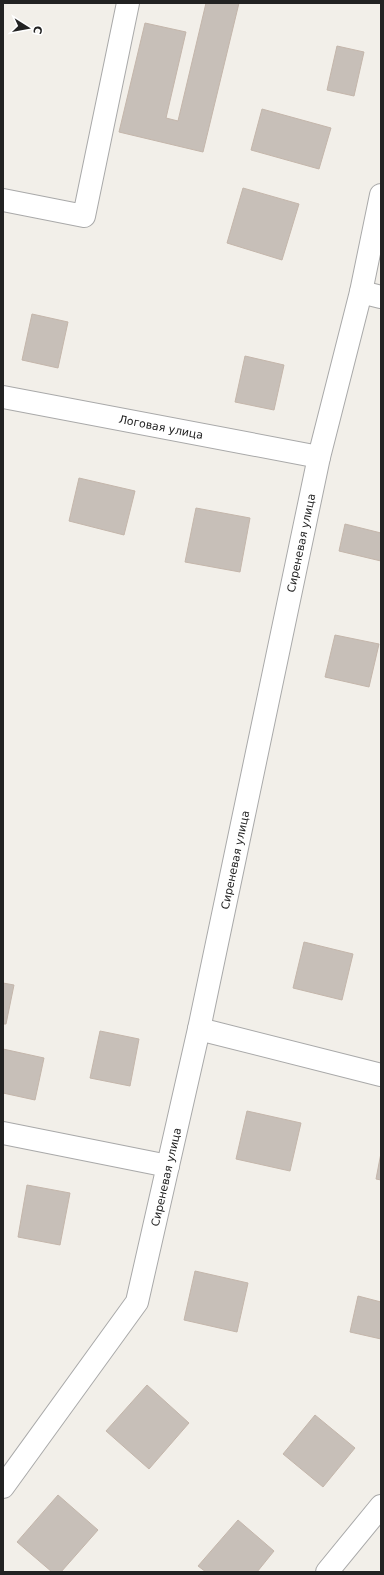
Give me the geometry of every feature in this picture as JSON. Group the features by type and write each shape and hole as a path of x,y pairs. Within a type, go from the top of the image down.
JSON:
{"street":[{"path":"3,200 84,216 128,3"},
{"name":"Сиреневая улица","path":"3,1487 137,1302 199,1029 320,457 371,294 381,195"},
{"name":"Логовая улица","path":"3,397 320,457"},
{"path":"199,1029 381,1075"},
{"path":"3,1133 168,1166"},
{"path":"327,1572 381,1506"}],"building":[{"path":"206,3 239,3 203,152 119,132 145,23 186,32 166,118 178,121"},
{"path":"337,46 364,52 354,96 327,90"},
{"path":"262,109 331,128 319,169 251,150"},
{"path":"243,188 299,204 282,260 227,243"},
{"path":"32,314 68,322 58,368 22,360"},
{"path":"245,356 284,365 274,410 235,402"},
{"path":"79,478 135,491 124,535 69,521"},
{"path":"196,508 250,518 240,572 185,562"},
{"path":"345,524 381,533 381,561 339,551"},
{"path":"335,635 379,644 369,687 325,677"},
{"path":"304,942 353,954 342,1000 293,988"},
{"path":"3,983 14,985 6,1024 3,1024"},
{"path":"100,1031 139,1039 130,1086 90,1078"},
{"path":"3,1049 44,1058 35,1100 3,1093"},
{"path":"247,1111 301,1123 290,1171 236,1159"},
{"path":"381,1153 381,1180 376,1179"},
{"path":"27,1185 70,1193 60,1245 18,1237"},
{"path":"195,1271 248,1283 237,1332 184,1320"},
{"path":"358,1296 381,1302 381,1339 350,1332"},
{"path":"147,1385 189,1423 149,1469 106,1431"},
{"path":"315,1415 355,1448 323,1487 283,1454"},
{"path":"58,1495 98,1530 61,1572 52,1572 17,1542"},
{"path":"238,1520 274,1551 257,1572 206,1572 198,1566"}]}
